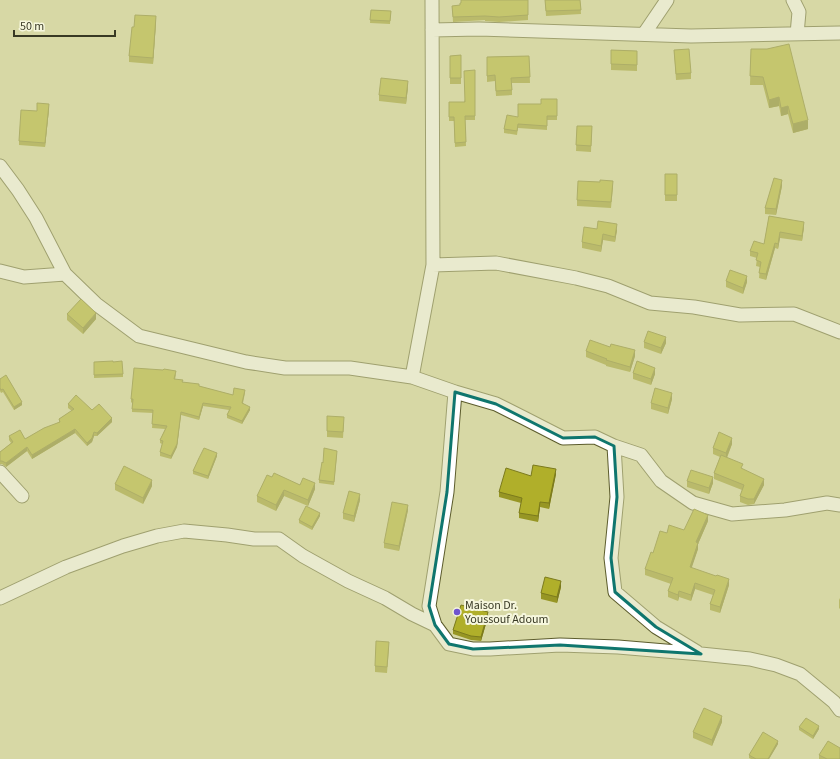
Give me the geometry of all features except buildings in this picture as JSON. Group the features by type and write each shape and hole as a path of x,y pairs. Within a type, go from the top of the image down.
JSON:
{"street":[{"path":"412,377 433,264 432,0"},
{"path":"644,34 667,0"},
{"path":"794,0 799,12 797,34"},
{"path":"432,30 479,29 691,36 840,33"},
{"path":"0,166 36,218 65,274 96,304 139,336 246,362 285,368 350,368 412,377 496,404 563,438 595,437 614,446 641,455 661,481 693,503 732,514 785,510 827,503 840,504"},
{"path":"433,264 496,263 589,281 608,286 650,303 694,307 740,315 794,314 840,332"},
{"path":"0,271 24,277 65,274"},
{"path":"455,392 447,492 428,606 435,625 449,644 472,649 560,645 618,647 750,659 776,665 800,674 834,702 840,710"},
{"path":"614,446 616,497 611,558 615,592 656,627 700,654"},
{"path":"0,472 22,496"},
{"path":"0,598 73,564 123,546 157,536 184,531 254,539 279,539 303,556 335,574 385,598 412,614 435,625"}],"highlighted area":[{"path":"455,392 496,404 563,438 595,437 614,446 617,497 611,558 615,592 656,627 701,654 560,645 473,649 449,644 435,625 429,606 447,492"}],"place":[{"name":"Maison Dr. Youssouf Adoum","path":"457,612"}]}
